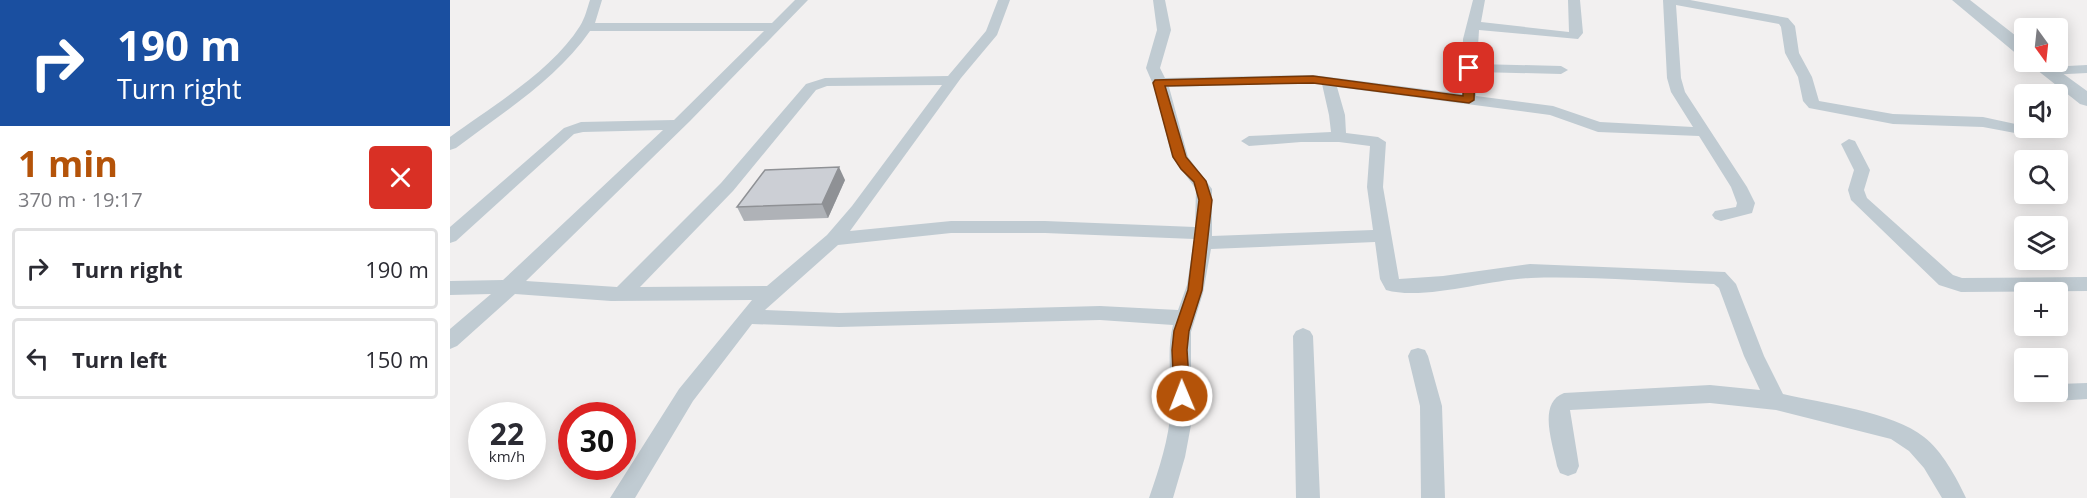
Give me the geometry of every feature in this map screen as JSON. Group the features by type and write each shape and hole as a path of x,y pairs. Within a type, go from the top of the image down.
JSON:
{"street":[{"path":"450,145 533,81 563,54 586,27 596,0"},
{"path":"450,341 678,126 802,0"},
{"path":"622,498 686,395 747,317 833,239 858,210 952,80 992,32 1004,0"},
{"path":"1160,0 1164,30 1153,68 1180,157 1204,189 1206,200 1195,290 1185,318 1179,350 1182,377 1181,416 1174,458 1161,498"},
{"path":"1469,100 1472,25 1479,0"},
{"path":"1472,25 1573,36 1576,33 1574,0"},
{"path":"1721,215 1746,209 1746,203 1740,187 1678,92 1674,78 1669,0 1783,21 1788,26 1792,53 1805,77 1810,101 1814,105 1893,119 1983,122 2014,128"},
{"path":"1960,0 2014,43"},
{"path":"586,27 777,27"},
{"path":"1469,68 1561,70"},
{"path":"2068,68 2087,69"},
{"path":"2050,72 2087,100"},
{"path":"1159,83 1293,79 1328,81 1553,111 1598,127 1703,132"},
{"path":"622,294 727,187 811,87 825,82 952,80"},
{"path":"1328,81 1337,115 1339,137"},
{"path":"450,237 568,131 581,127 678,126"},
{"path":"1249,141 1339,137 1378,142 1375,187 1389,279 1397,286 1443,283 1530,271 1718,277 1727,284 1754,356 1776,401"},
{"path":"1849,144 1862,170 1856,190 1859,200 1946,280 1961,285 2087,284"},
{"path":"833,239 951,227 1045,227 1201,238 1369,237 1379,235 1382,231"},
{"path":"450,288 509,287 622,294 771,293"},
{"path":"747,317 839,320 1100,313 1185,318"},
{"path":"1303,336 1308,498"},
{"path":"1418,356 1431,405 1433,498"},
{"path":"2068,392 2087,391"},
{"path":"1568,466 1560,412 1560,405 1564,402 1710,394 1776,401 1898,432 1917,444 1932,461 1954,498"}],"building":[{"path":"839,167 822,204 737,207 765,170"}],"route":[{"path":"1182,396 1179,350 1181,331 1195,290 1206,200 1200,181 1185,166 1180,157 1159,83 1313,80 1469,100 1469,68"}]}
